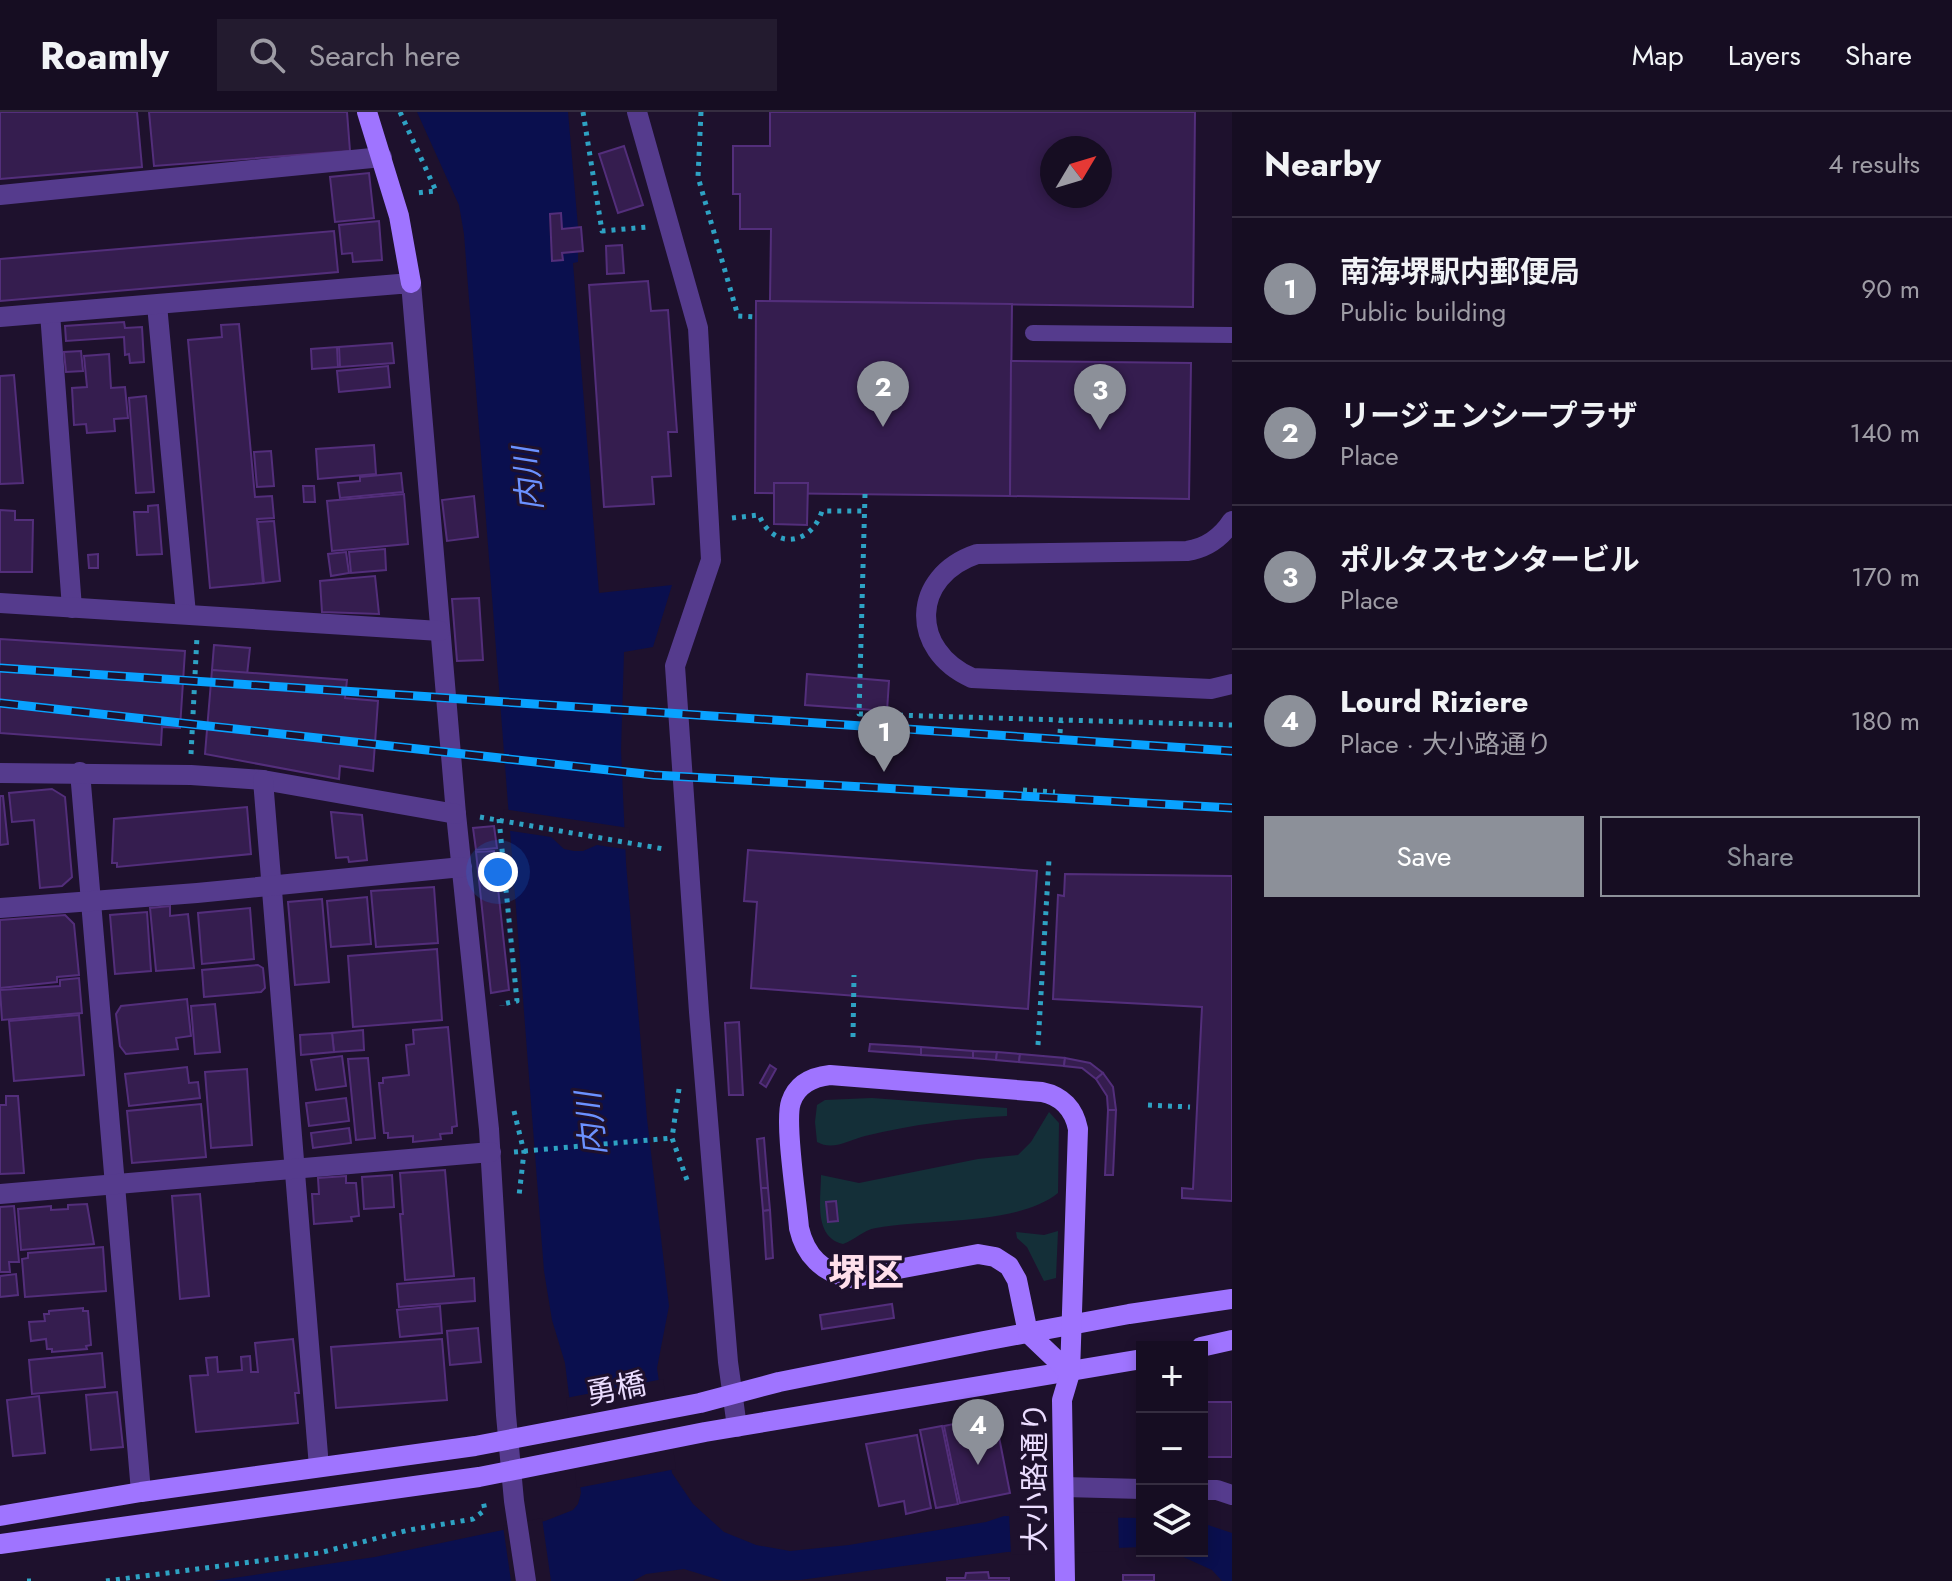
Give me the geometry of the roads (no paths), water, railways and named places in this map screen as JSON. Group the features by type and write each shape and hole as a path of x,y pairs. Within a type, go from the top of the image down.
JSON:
{"street":[{"path":"367,112 393,196 411,283 456,814 491,1152 514,1501 526,1581"},
{"path":"637,112 698,328 711,560 675,666 697,996 737,1427"},
{"path":"0,195 382,157"},
{"path":"0,317 411,283"},
{"path":"157,305 186,614"},
{"path":"50,313 72,608"},
{"path":"1232,521 1218,538 1198,549 1187,551 977,554 961,559 936,581 926,613 927,630 933,646 943,660 972,678 1211,689 1232,684"},
{"path":"0,603 440,631"},
{"path":"0,773 80,772 263,780 456,814"},
{"path":"80,772 141,1492"},
{"path":"263,780 319,1467"},
{"path":"0,908 197,893 462,867"},
{"name":"大小路通り","path":"1028,1333 1017,1280 1009,1266 995,1257 978,1254 850,1278 830,1272 815,1260 799,1228 789,1111 799,1088 813,1078 839,1076 1042,1092 1064,1101 1074,1114 1078,1129 1070,1373 1062,1400 1065,1576"},
{"path":"0,1194 491,1152"},
{"name":"勇橋","path":"0,1516 141,1492 509,1439 700,1403 779,1382 1028,1333 1232,1299"},
{"path":"1028,1333 1070,1373"},
{"path":"1208,1345 1232,1340"},
{"name":"勇橋","path":"0,1544 512,1470 705,1432 1136,1360"},
{"path":"1065,1496 1136,1490"},
{"path":"1208,1490 1232,1495"}],"lane":[{"path":"1033,333 1232,335"}],"water":[{"name":"内川","path":"417,112 568,112 578,227 563,229 561,213 549,214 551,261 563,260 563,254 578,252 578,262 573,263 599,593 672,585 653,647 624,652 621,750 626,863 647,1119 669,1306 657,1368 672,1473 693,1504 724,1532 756,1545 790,1551 849,1545 986,1522 1004,1516 1136,1518 1136,1547 1007,1552 800,1580 723,1581 684,1569 646,1574 633,1581 213,1581 375,1557 545,1521 573,1510 581,1493 565,1363 552,1320 544,1271 464,234 459,205"},
{"path":"1208,1525 1232,1533 1232,1581 1222,1581 1212,1570 1183,1557 1208,1557"}],"railway":[{"path":"0,668 1232,751"},
{"path":"0,703 654,775 1232,808"}],"place":[{"name":"リージェンシープラザ","path":"883,427"},
{"name":"ポルタスセンタービル","path":"1100,430"},
{"name":"南海堺駅内郵便局","path":"884,772"},
{"name":"Lourd Riziere","path":"978,1465"}],"district":[{"name":"堺区","path":"866,1273"}]}
